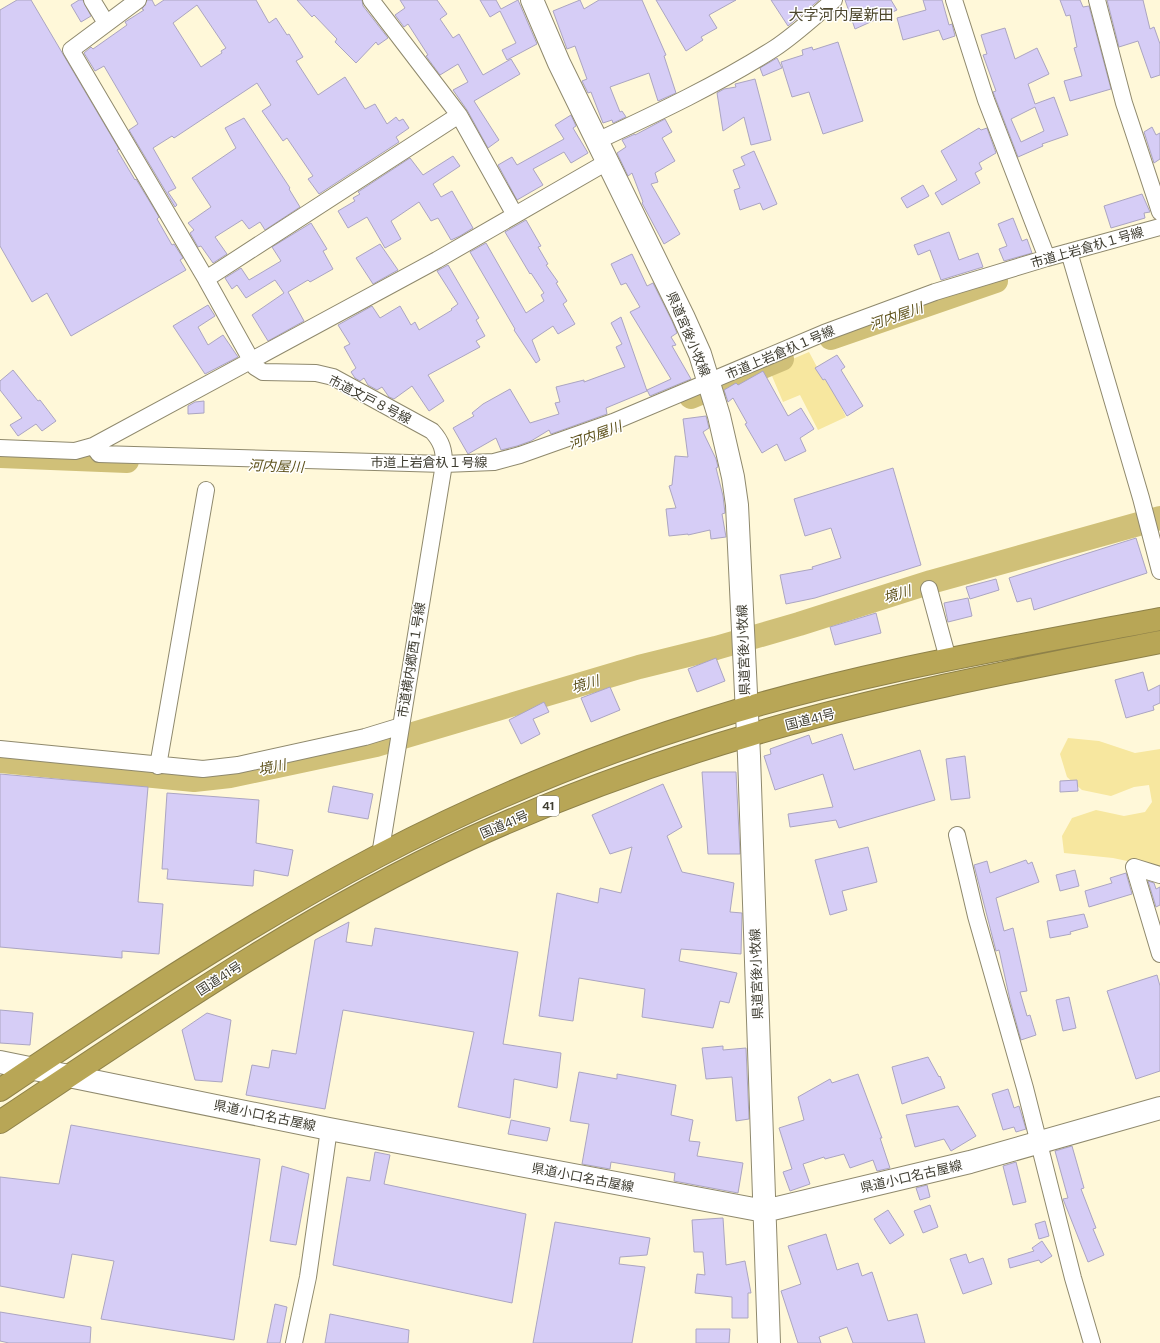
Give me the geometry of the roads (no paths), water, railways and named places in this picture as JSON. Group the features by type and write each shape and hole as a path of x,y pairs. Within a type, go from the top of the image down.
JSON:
{"highway":[{"name":"国道41号","path":"0,1090 156,987 248,930 380,855 488,804 564,771 660,736 746,709 886,673 948,659 1160,619"},
{"name":"国道41号","path":"0,1122 270,946 394,876 468,840 564,799 631,773 748,735 890,699 1160,642"}],"main road":[{"name":"県道宮後小牧線","path":"532,0 559,63 683,316 710,382 728,450 737,505 748,735 769,1343"},
{"name":"県道小口名古屋線","path":"0,1062 70,1075 329,1129 764,1212 970,1162 1160,1108"}],"street":[{"path":"92,0 106,23"},
{"path":"138,0 71,50 206,279 251,360"},
{"path":"371,0 459,115 515,215"},
{"path":"597,141 660,112 755,60 795,33 834,0"},
{"path":"954,0 986,100 1047,258"},
{"path":"1097,0 1124,104 1160,212"},
{"path":"206,279 459,115"},
{"path":"0,448 75,451 93,446 437,260 607,162"},
{"name":"市道上岩倉杁１号線","path":"93,446 99,454 444,464 494,462 520,455 613,422 824,333 935,292 1047,258 1160,227"},
{"path":"1069,252 1142,498 1160,571"},
{"name":"市道文戸８号線","path":"251,360 255,367 263,372 316,373 332,377 347,384 432,431 444,448 444,464"},
{"name":"市道横内郷西１号線","path":"380,855 444,464"},
{"path":"158,766 206,490"},
{"path":"929,589 948,659"},
{"path":"0,749 158,766 203,769 238,765 365,737 401,726"},
{"path":"957,835 976,916 1073,1278 1092,1343"},
{"path":"1160,875 1134,867 1160,954"},
{"path":"294,1343 308,1277 329,1129"}],"waterway":[{"name":"河内屋川","path":"831,338 996,281"},
{"name":"河内屋川","path":"691,397 782,359"},
{"name":"河内屋川","path":"0,456 127,461"},
{"name":"境川","path":"0,761 194,780 230,776 376,745 639,667 716,648 799,624 931,582 1160,518"}],"district":[{"name":"大字河内屋新田","path":"841,15"}]}
